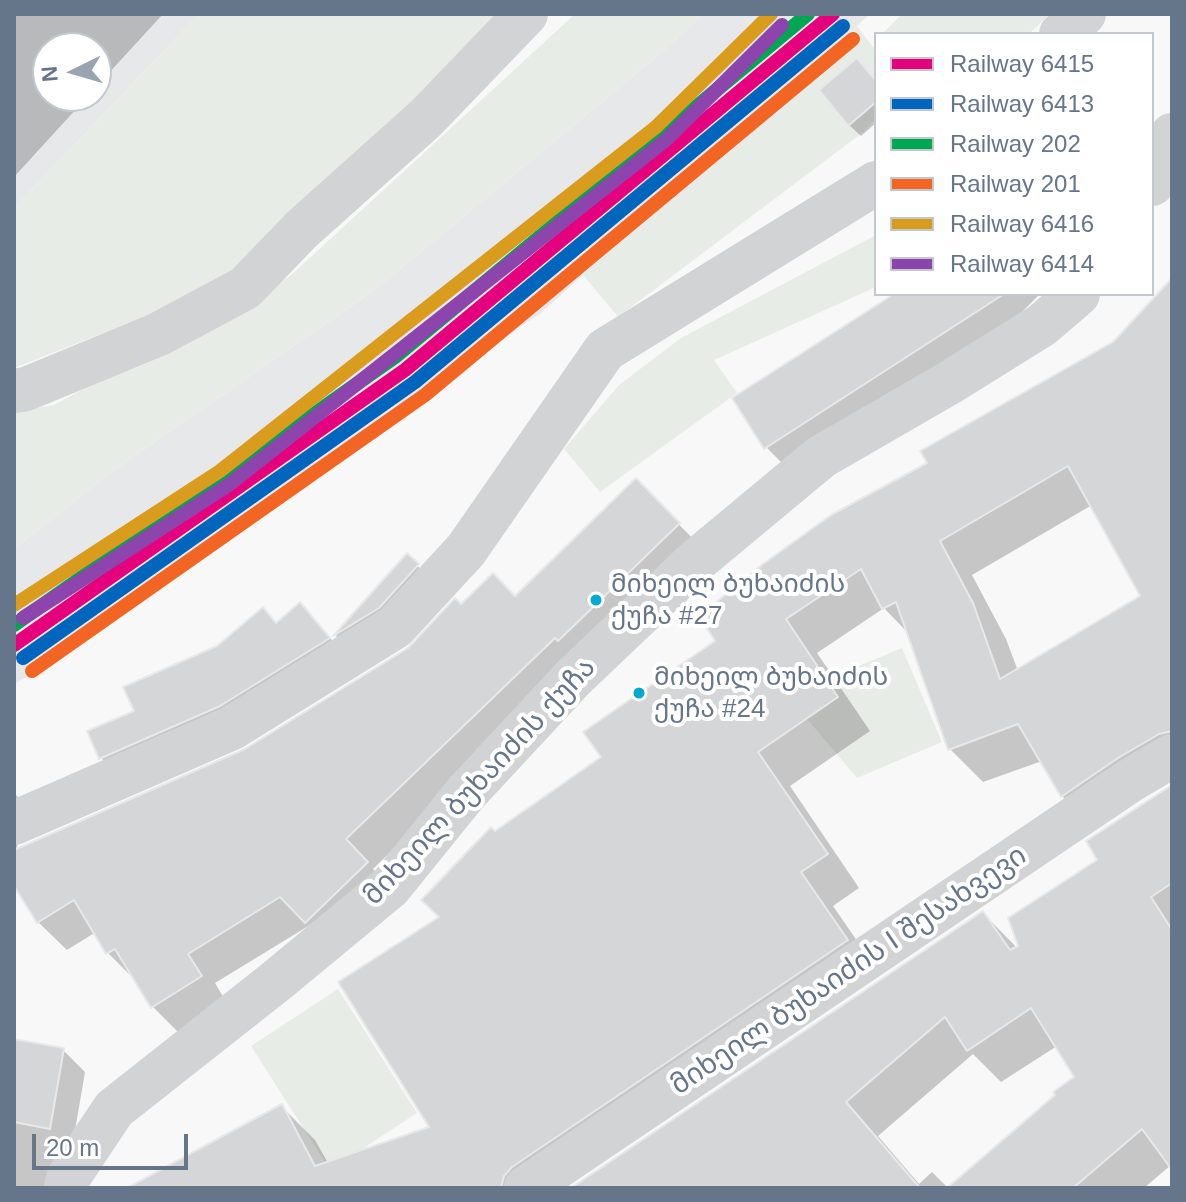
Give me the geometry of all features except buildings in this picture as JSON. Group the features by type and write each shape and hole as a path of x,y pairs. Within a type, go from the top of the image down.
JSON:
{"street":[{"path":"14,391 26,389 159,334 245,288 302,229 426,118 526,14"},
{"path":"1063,32 1084,14"},
{"path":"1154,181 1170,153 1172,135"},
{"path":"14,823 232,728 395,627 466,550 605,350 874,184"},
{"name":"მიხეილ ბუხაიძის ქუჩა","path":"66,1188 68,1178 114,1109 390,887 466,793 573,678 696,561 821,457 1042,325 1076,296"},
{"name":"მიხეილ ბუხაიძის I შესახვევი","path":"526,1188 1131,780 1172,756"}],"shaded area":[{"path":"14,14 199,14 112,105 112,32 32,32 32,112 106,112 14,208"},
{"path":"199,14 505,14 213,290 14,368 14,208 106,112 112,112 112,105"},
{"path":"575,14 703,14 661,53 376,289 114,470 14,549 14,412 54,405 290,276"},
{"path":"703,14 870,14 540,314 469,359 220,540 75,632 47,666 14,684 14,549 114,470 376,289 661,53"},
{"path":"902,14 1050,14 1031,32 884,32"},
{"path":"857,26 874,48 874,121 862,133 618,317 583,275"},
{"path":"874,236 874,288 714,360 737,393 600,492 564,449 619,385 681,338"},
{"path":"902,648 942,742 857,778 801,712 849,670"},
{"path":"338,989 417,1113 330,1170 251,1046"}],"rail line":[{"name":"6416","path":"14,605 220,471 656,127 771,14"},
{"name":"202","path":"14,625 395,357 808,14"},
{"name":"6415","path":"14,645 405,370 833,14"},
{"name":"6414","path":"23,618 230,484 666,140 782,25"},
{"name":"6413","path":"23,658 415,382 843,26"},
{"name":"201","path":"32,671 425,395 853,39"}],"place":[{"name":"მიხეილ ბუხაიძის ქუჩა #27","path":"596,600"},
{"name":"მიხეილ ბუხაიძის ქუჩა #24","path":"639,693"}]}
